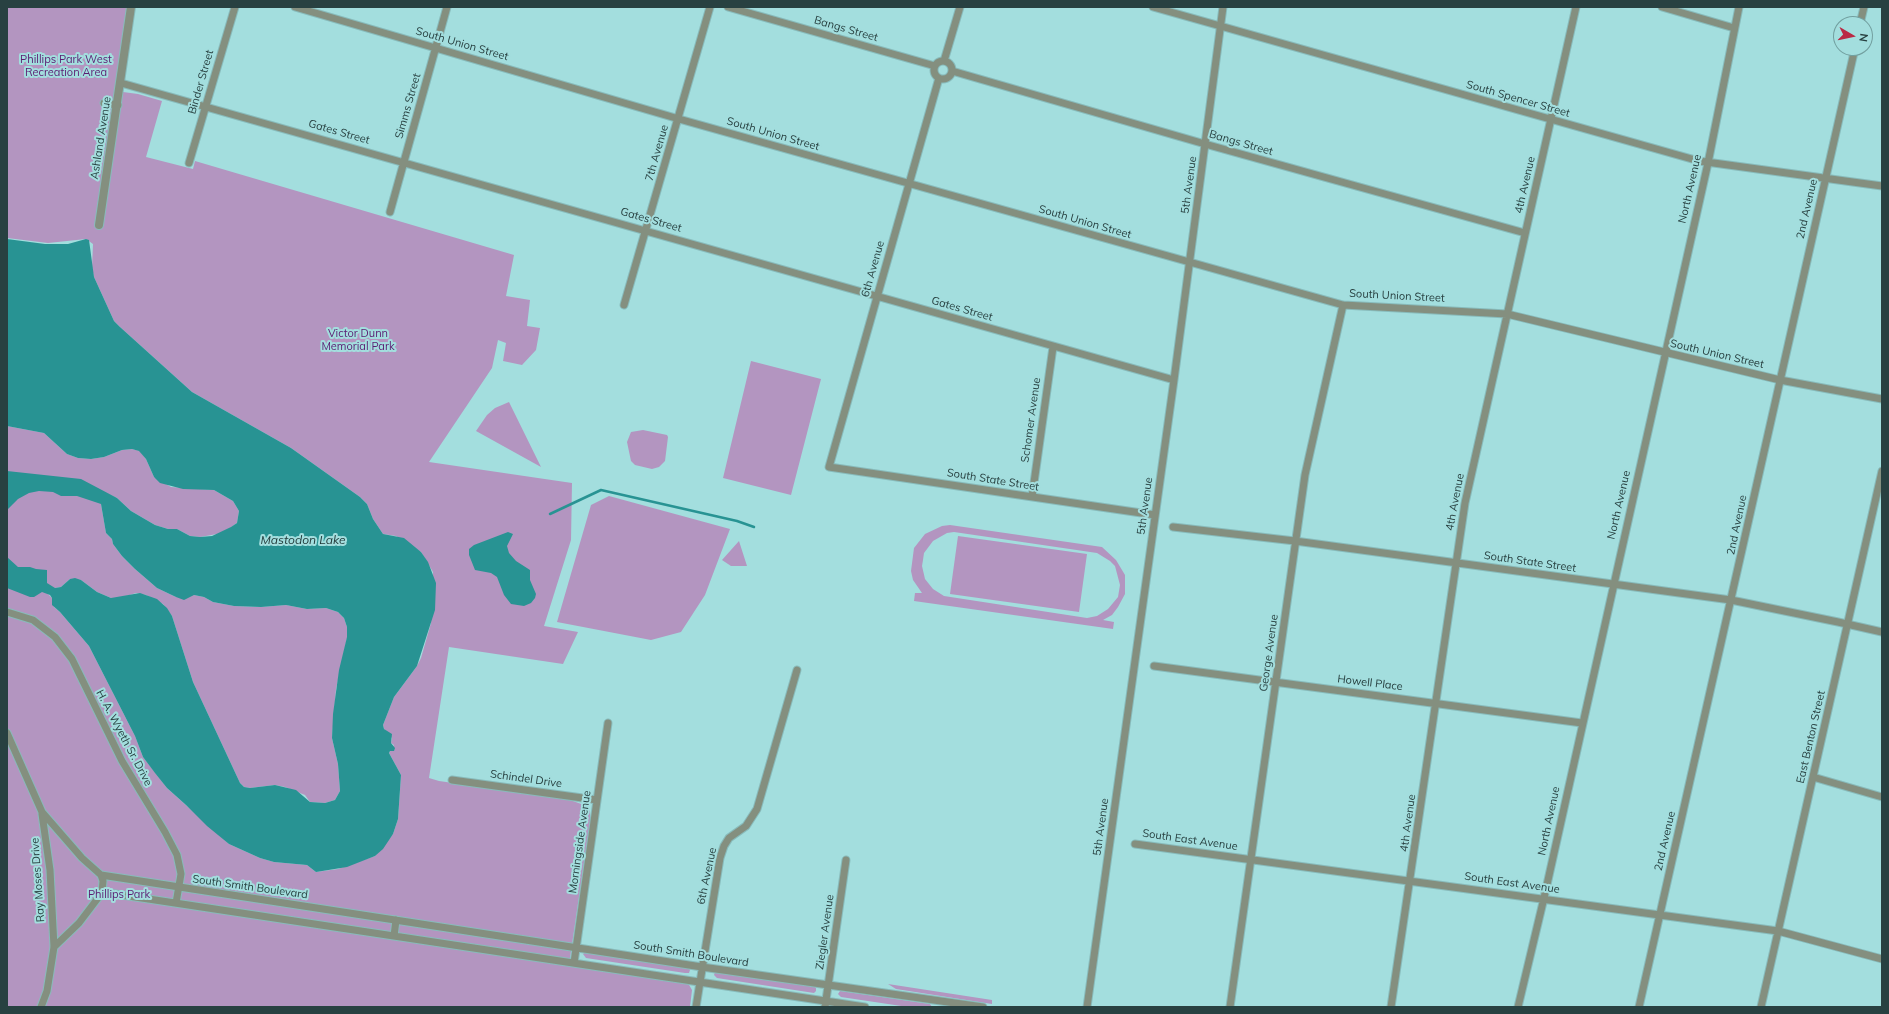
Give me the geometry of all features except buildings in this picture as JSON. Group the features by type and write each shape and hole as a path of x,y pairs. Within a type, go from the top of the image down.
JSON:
{"street":[{"name":"Ashland Avenue","path":"99,225 118,105 131,7"},
{"name":"Binder Street","path":"189,163 235,7"},
{"name":"South Union Street","path":"295,7 678,119 1343,305 1507,314 1780,380 1882,399"},
{"name":"Simms Street","path":"390,212 447,7"},
{"name":"7th Avenue","path":"624,305 710,7"},
{"name":"Bangs Street","path":"728,7 935,66"},
{"path":"944,61 960,7"},
{"name":"South Spencer Street","path":"1153,7 1551,120 1708,162 1882,186"},
{"name":"5th Avenue","path":"1087,1007 1174,380 1223,7"},
{"name":"4th Avenue","path":"1391,1007 1437,702 1465,503 1524,233 1576,7"},
{"path":"1662,7 1734,28"},
{"name":"North Avenue","path":"1518,1007 1544,898 1664,353 1708,162 1739,7"},
{"name":"2nd Avenue","path":"1639,1007 1732,600 1853,56"},
{"path":"944,61 949,64 952,71 948,77 939,78 935,73 935,66 938,62 944,61"},
{"name":"Bangs Street","path":"952,71 1205,144 1524,233"},
{"name":"6th Avenue","path":"829,467 939,78"},
{"name":"Gates Street","path":"121,83 1174,380"},
{"path":"104,103 118,105"},
{"name":"George Avenue","path":"1230,1007 1305,475 1343,305"},
{"name":"Schomer Avenue","path":"1032,497 1052,346"},
{"name":"South State Street","path":"829,467 1155,515"},
{"name":"East Benton Street","path":"1761,1007 1882,471"},
{"name":"South State Street","path":"1173,527 1295,541 1732,600 1882,632"},
{"name":"H. A. Wyeth Sr. Drive","path":"7,612 33,620 55,637 72,659 122,761 165,832 177,855 181,874 176,903"},
{"name":"Howell Place","path":"1154,666 1582,722"},
{"name":"6th Avenue","path":"696,1007 720,858 724,846 730,838 746,826 757,809 797,670"},
{"name":"Morningside Avenue","path":"574,963 608,723"},
{"path":"7,733 42,812 82,858 101,875 103,881 102,892 79,923 54,947"},
{"path":"1813,777 1882,797"},
{"name":"Schindel Drive","path":"452,780 597,800"},
{"name":"Ray Moses Drive","path":"41,1007 48,991 54,947 50,870 42,812"},
{"name":"South East Avenue","path":"1135,844 1544,898 1778,931 1882,959"},
{"name":"Ziegler Avenue","path":"826,1004 846,860"},
{"name":"South Smith Boulevard","path":"101,875 828,985 944,1004 983,1007"},
{"path":"102,892 574,963 826,1004 865,1007"},
{"path":"394,936 396,920"}],"green space":[{"path":"7,7 132,7 123,92 138,94 162,101 146,157 193,169 195,161 514,255 506,296 530,300 527,326 540,328 536,350 522,365 503,361 506,343 498,340 492,368 429,462 572,483 571,540 544,626 578,632 563,664 449,647 429,778 439,781 567,799 587,806 590,811 590,822 569,965 688,983 692,990 690,1007 7,1007 7,426 44,433 67,454 78,458 91,459 104,457 122,450 132,449 140,451 146,459 154,477 171,487 214,490 233,501 239,511 237,523 223,533 200,537 190,536 177,529 168,529 155,525 131,511 117,498 106,493 101,504 106,533 112,539 113,544 122,556 157,588 176,597 194,595 204,597 213,602 234,606 261,607 286,605 307,609 326,608 338,612 344,618 347,627 347,638 336,689 332,738 338,764 340,791 335,800 325,803 310,802 305,795 285,787 275,785 250,788 244,787 240,783 193,682 172,616 163,604 146,595 136,593 120,598 111,598 97,592 81,580 70,579 61,587 55,588 48,594 52,598 54,607 89,646 135,736 143,757 167,788 229,844 260,858 274,862 307,865 316,872 338,869 375,856 393,834 398,819 401,775 389,753 394,745 391,743 392,738 384,729 383,725 394,697 417,666 421,658 431,623 433,572 421,552 396,536 383,534 373,519 367,504 360,497 291,448 192,392 120,327 114,321 94,277 92,268 93,244 86,239 48,243 7,238"},
{"path":"751,361 821,379 791,495 723,478"},
{"path":"509,402 541,467 476,431 487,415 495,408"},
{"path":"643,430 667,435 668,437 665,461 659,467 652,469 635,465 631,461 627,442 631,432"},
{"path":"609,496 730,529 705,595 681,632 651,640 557,622 591,505"},
{"path":"950,525 1102,547 1116,560 1125,575 1125,594 1112,615 1103,620 1114,622 1113,629 914,601 915,593 922,593 913,580 911,571 914,548 925,534 942,526","holes":["954,532 1097,553 1115,566 1120,585 1118,597 1108,609 1097,616 1087,618 944,596 933,589 925,579 922,566 924,553 933,541 947,533"]},
{"path":"958,536 1087,554 1079,612 950,594"},
{"path":"739,541 747,566 731,566 722,560"},
{"path":"586,952 689,968 690,970 689,973 685,973 586,958 583,954"},
{"path":"715,972 813,986 816,988 816,991 814,993 717,978 714,975"},
{"path":"888,984 992,1000 992,1004 896,989"},
{"path":"840,991 930,1004 932,1007 908,1007 841,997 838,994"}],"water":[{"name":"Mastodon Lake","path":"7,239 45,244 68,244 86,239 89,240 94,277 114,321 120,327 192,392 291,448 360,497 367,504 373,519 383,534 404,538 421,552 428,562 436,583 435,610 417,666 394,697 383,725 384,729 392,734 391,743 395,748 394,751 390,751 389,753 401,775 398,819 393,834 383,849 375,856 347,867 316,872 307,865 274,862 260,858 229,844 207,826 167,788 143,757 135,736 89,646 60,612 52,605 52,598 50,595 42,592 34,597 30,597 7,588 7,557 18,567 30,567 47,570 47,583 55,588 61,587 70,579 75,578 81,580 97,592 111,598 140,593 157,599 167,608 172,616 193,682 240,783 244,787 250,788 275,785 296,790 310,802 325,803 335,800 340,791 338,764 332,738 333,714 339,670 347,637 347,627 344,618 338,612 326,608 307,609 286,605 261,607 234,606 213,602 204,597 194,595 184,600 176,597 157,588 122,556 113,544 112,539 106,533 101,504 77,496 61,496 53,492 39,491 29,493 18,499 8,509 7,516 7,471 81,479 117,498 131,511 155,525 168,529 177,529 190,536 212,536 231,527 237,523 239,511 233,501 214,490 183,489 160,483 154,477 146,459 139,451 132,449 122,450 104,457 91,459 78,458 67,454 44,433 7,426"},
{"path":"508,532 513,534 507,546 509,553 516,561 530,570 530,580 536,594 531,603 524,606 511,604 504,595 497,577 491,573 475,570 469,555 469,549 474,545"}],"waterway":[{"path":"550,514 601,490 737,521 754,527"}],"park label":[{"name":"Phillips Park West Recreation Area","path":"66,66"},
{"name":"Victor Dunn Memorial Park","path":"358,340"},
{"name":"Phillips Park","path":"119,895"}]}
